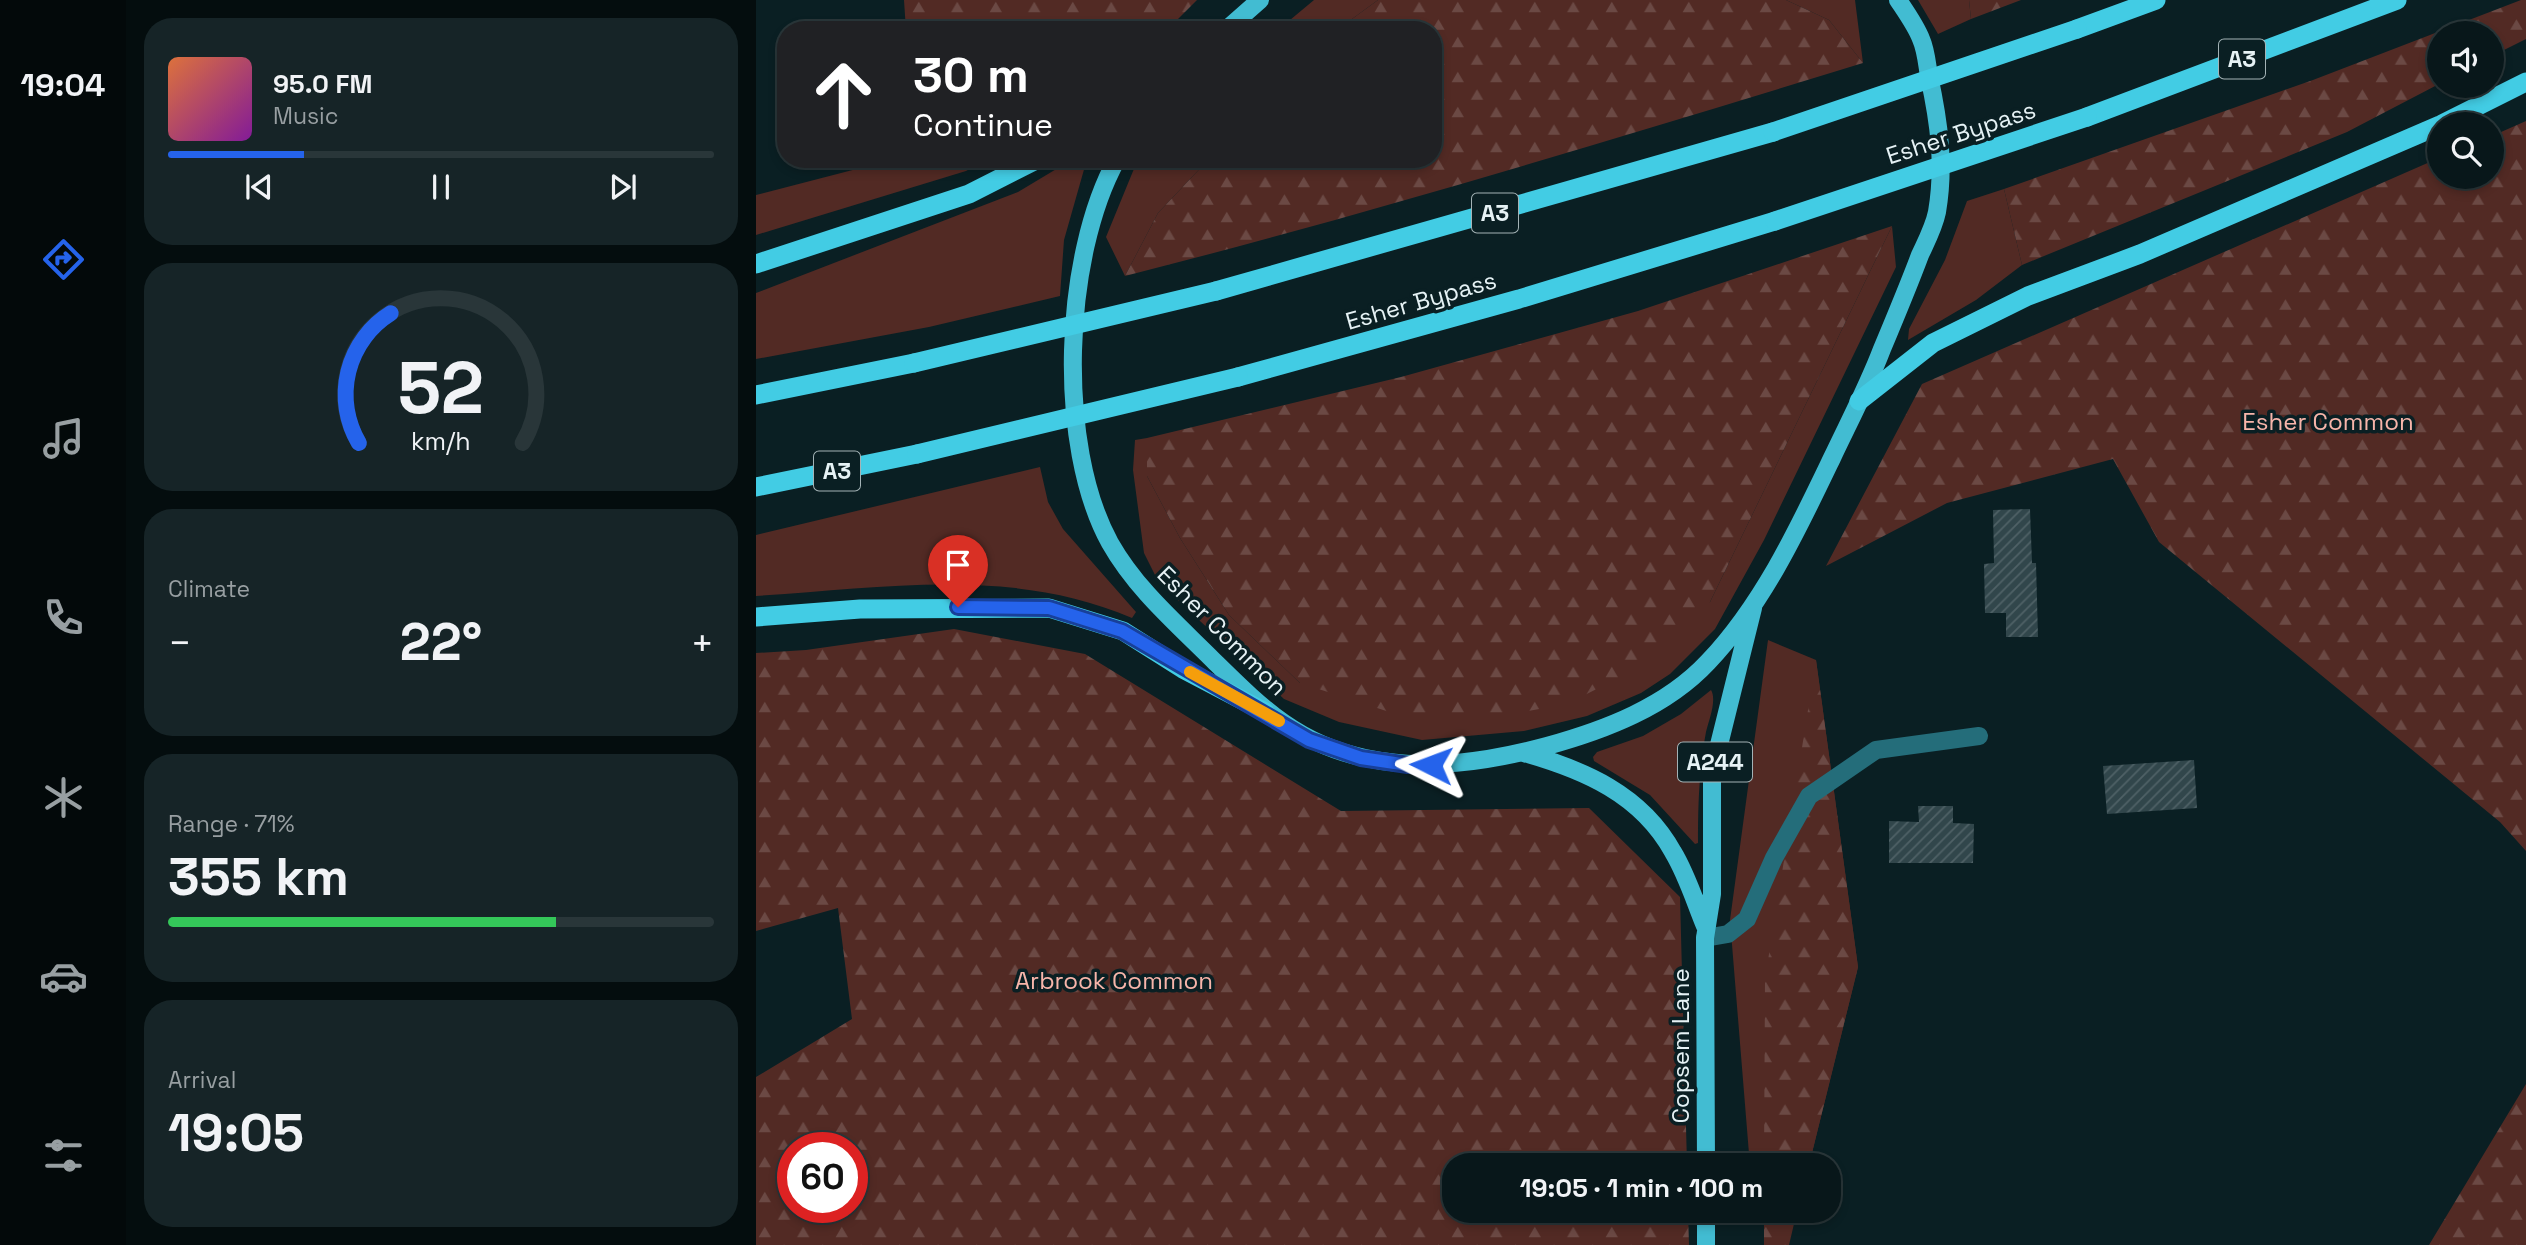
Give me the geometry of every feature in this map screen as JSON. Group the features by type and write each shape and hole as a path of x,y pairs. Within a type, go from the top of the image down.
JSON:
{"highway":[{"name":"A3","path":"756,395 914,363 1216,291 1773,132 2155,0"},
{"name":"Esher Bypass","path":"756,487 917,454 1238,377 1519,299 1775,221 2087,117 2397,0"},
{"path":"2467,112 2526,82"},
{"path":"1859,401 1933,343 2028,296 2140,254 2427,131"},
{"path":"756,264 969,194 1020,168"},
{"path":"756,617 860,609 1049,608 1122,631 1184,669 1265,712"}],"main road":[{"path":"1236,21 1260,0"},
{"name":"Esher Common","path":"1113,168 1089,223 1078,283 1074,372 1081,461 1091,501 1111,544 1147,596 1265,712 1309,740 1361,758 1408,765 1455,765 1521,753 1595,731 1637,713 1679,688 1709,662 1754,602 1791,544 1859,401 1936,216 1942,135 1921,39 1898,0"},
{"name":"Copsem Lane","path":"1706,1153 1705,932 1712,894 1712,773 1754,602"},
{"name":"Copsem Lane","path":"1521,753 1563,764 1600,780 1636,805 1673,850 1705,932"},
{"path":"1706,1223 1706,1245"}],"street":[{"path":"1705,932 1728,934 1747,919 1774,858 1809,796 1876,750 1979,736"}],"green space":[{"path":"904,0 1197,0 1176,21 905,21"},
{"path":"1314,0 1378,0 1349,21 1289,21"},
{"path":"1378,0 1786,0 1829,20 1863,63 1403,201 1125,276 1158,213 1200,168 1442,168 1442,21 1349,21"},
{"path":"1786,0 1855,0 1863,63 1829,20"},
{"path":"1918,0 1969,0 1971,19 1938,34"},
{"path":"1969,0 2021,0 1971,19"},
{"path":"2526,0 2526,39 2504,50 2504,21 2466,21"},
{"path":"2427,36 2427,90 2347,132 2022,265 2004,189 2313,80"},
{"name":"Esher Common","path":"2526,121 2526,851 2500,822 2159,542 2113,459 1947,503 1826,566 1922,384 2427,163 2427,189 2504,189 2504,131"},
{"path":"860,168 972,168 756,235 756,195"},
{"path":"1058,168 1084,168 1064,240 1060,296 929,327 756,359 756,293 1018,192"},
{"path":"1134,168 1200,168 1158,213 1125,276 1106,237"},
{"path":"2004,189 2022,265 1976,300 1908,340 1909,329 1945,260 1967,201"},
{"path":"1892,226 1896,267 1764,540 1715,629 1670,674 1641,693 1587,716 1524,731 1422,740 1339,722 1284,699 1159,583 1144,553 1133,470 1135,440 1147,438 1147,476 1180,538 1229,615 1300,683 1710,602"},
{"path":"1892,226 1710,602 1640,667 1567,704 1489,718 1411,719 1300,683 1229,615 1180,538 1147,476 1147,438 1401,377 1638,311"},
{"path":"1040,467 1048,502 1063,529 1136,612 1132,618 1087,602 994,586 946,584 756,596 756,535"},
{"name":"Arbrook Common","path":"954,629 1085,654 1341,811 1589,808 1680,897 1687,1153 1442,1153 1442,1223 1688,1223 1689,1245 756,1245 756,1077 852,1019 838,908 756,931 756,653 806,650"},
{"path":"1768,640 1816,660 1858,967 1812,1153 1749,1153 1730,920"},
{"path":"1816,660 1858,967 1812,1153 1764,1153 1765,979"},
{"path":"1711,690 1713,705 1702,760 1698,843 1695,844 1650,795 1594,761 1593,757 1597,752 1643,736 1681,714"},
{"path":"2526,1084 2526,1245 2429,1245"},
{"path":"1764,1223 1794,1223 1789,1245 1764,1245"}],"building":[{"path":"2030,509 2032,563 2036,563 2038,637 2006,637 2006,613 1985,613 1984,564 1994,563 1993,510"},
{"path":"2194,760 2197,808 2107,814 2103,766"},
{"path":"1918,806 1953,806 1953,823 1974,824 1973,863 1889,863 1889,821 1919,822"}],"slow traffic":[{"path":"1190,672 1279,721"}],"route":[{"path":"958,607 1049,608 1122,631 1309,740 1361,758 1408,765 1431,765"}]}
